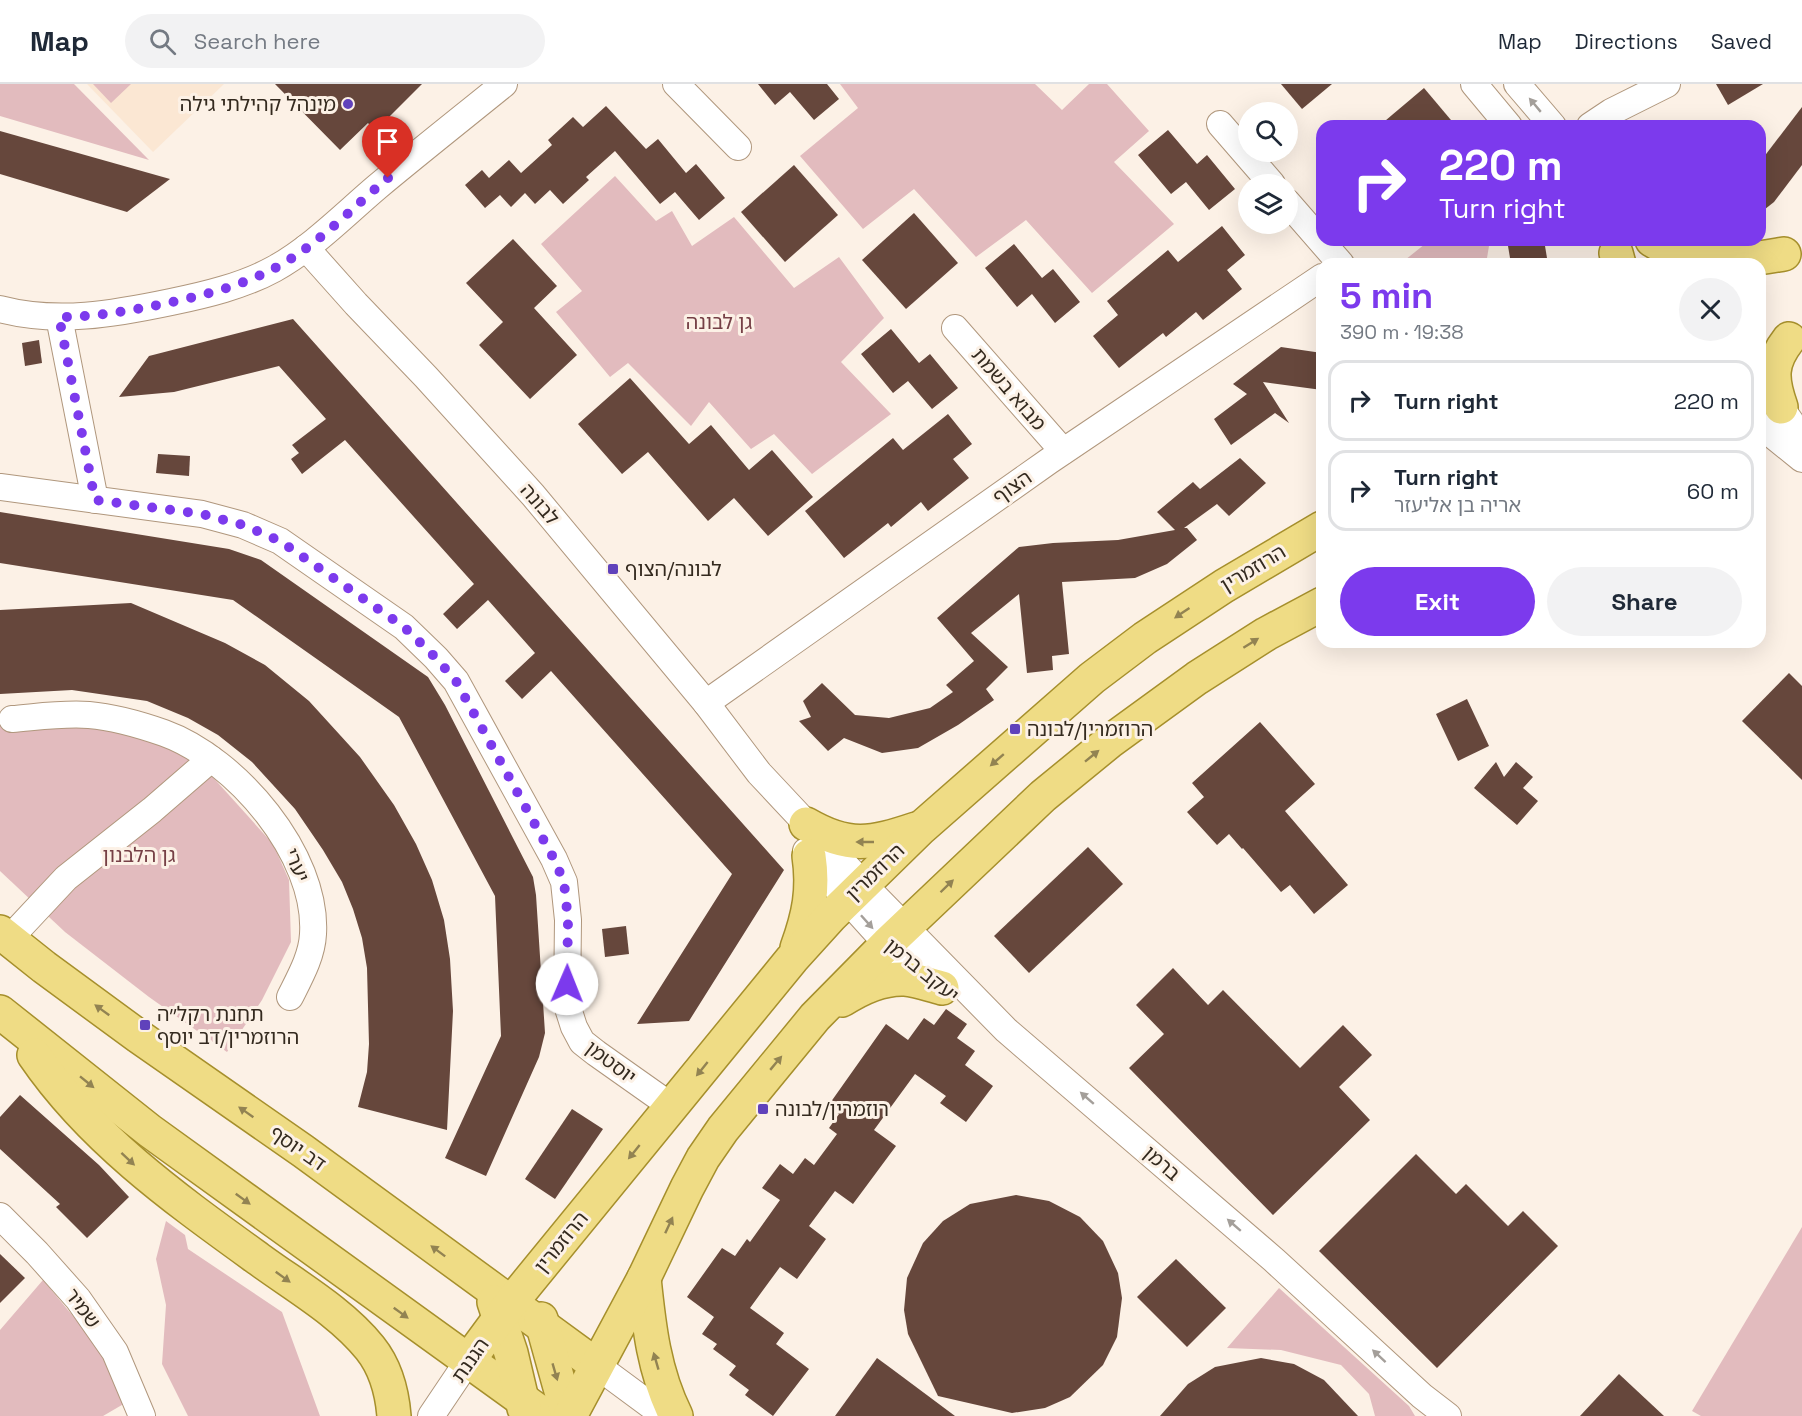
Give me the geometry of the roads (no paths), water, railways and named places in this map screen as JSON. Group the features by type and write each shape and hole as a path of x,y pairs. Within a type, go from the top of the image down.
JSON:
{"main road":[{"path":"1662,246 1681,256 1692,258"},
{"path":"1762,258 1782,255"},
{"path":"1766,352 1796,334"},
{"path":"1770,416 1774,386 1773,373 1777,359 1796,334"},
{"name":"הרוזמרין","path":"499,1303 533,1276 792,959 855,892 921,828 1047,715 1101,671 1145,638 1224,586 1316,532"},
{"path":"569,1416 644,1278 703,1158 723,1129 815,1017 896,935 1043,796 1109,742 1197,678 1266,634 1316,606"},
{"path":"806,824 831,836 860,843 881,841 921,828"},
{"path":"792,959 802,934 812,895 813,879 809,856"},
{"name":"דב יוסף","path":"4,936 138,1036 303,1151 499,1303 542,1327 596,1365"},
{"path":"815,1017 866,987 888,981 906,979 942,988"},
{"path":"4,1015 150,1131 468,1362 531,1411"},
{"path":"4,1015 46,1073 84,1118 141,1171 356,1333 371,1349 387,1377 394,1416"},
{"path":"533,1276 542,1327 569,1416"},
{"path":"644,1278 654,1356 665,1392 676,1416"},
{"path":"499,1303 531,1411"},
{"name":"הגננת","path":"468,1362 499,1303"}],"street":[{"path":"0,309 59,317 114,314 195,297 231,286 273,269 306,248 397,170 504,84"},
{"path":"676,84 738,147"},
{"path":"1474,84 1504,120"},
{"path":"1517,84 1547,120"},
{"path":"1600,120 1628,102 1661,88"},
{"path":"1628,120 1661,88"},
{"path":"1220,124 1263,174"},
{"path":"1298,215 1316,235"},
{"path":"1325,246 1336,258"},
{"name":"לבונה","path":"306,248 533,495 706,704 759,773 806,824 855,892 896,935"},
{"name":"הצוף","path":"706,704 1063,451 1316,282"},
{"path":"59,317 95,500"},
{"name":"מבוא בשמת","path":"955,328 1063,451"},
{"path":"1766,401 1770,416 1802,459"},
{"path":"1770,416 1802,438"},
{"name":"יוסטמן","path":"0,487 202,514 243,525 280,541 404,627 456,681 554,859 564,882 568,920 567,1005 582,1042 671,1106"},
{"name":"יערי","path":"12,719 90,715 121,721 164,733 185,742 211,759 238,782 265,811 287,840 302,871 311,903 313,934 306,965 290,998"},
{"path":"4,936 66,878 152,810 211,759"},
{"name":"לבונה","path":"759,773 787,824 809,856 855,892"},
{"name":"יעקב ברמן","path":"896,935 922,974 1006,1030"},
{"name":"ברמן","path":"896,935 1274,1260 1428,1406"},
{"name":"שמיר","path":"0,1216 78,1299 115,1352 142,1416"},
{"name":"הגננת","path":"430,1416 468,1362"},
{"path":"596,1365 665,1416"},
{"path":"1428,1406 1448,1416"}],"place":[{"name":"מינהל קהילתי גילה","path":"348,104"},
{"name":"לבונה/הצוף","path":"613,569"},
{"name":"הרוזמרין/לבונה","path":"1015,729"},
{"name":"תחנת רקל״ה הרוזמרין/דב יוסף","path":"145,1025"},
{"name":"רוזמרין/לבונה","path":"763,1109"}],"park label":[{"name":"גן לבונה","path":"719,322"},
{"name":"גן הלבנון","path":"139,855"}]}
